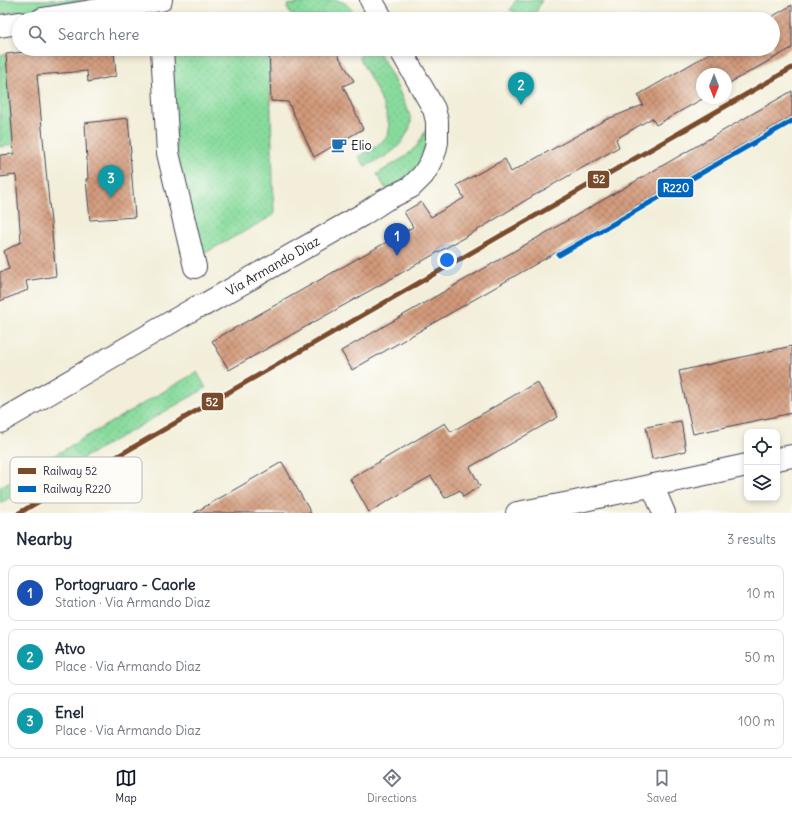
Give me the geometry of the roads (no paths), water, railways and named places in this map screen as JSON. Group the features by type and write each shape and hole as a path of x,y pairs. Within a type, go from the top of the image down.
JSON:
{"street":[{"path":"371,0 378,12"},
{"path":"384,12 387,0"},
{"path":"110,12 159,7"},
{"path":"0,26 12,24"},
{"path":"162,56 168,153 195,267"},
{"name":"Via Armando Diaz","path":"0,422 197,307 204,305 355,219 385,200 411,187 424,175 431,162 435,151 436,121 434,109 404,56"},
{"path":"780,458 792,456"},
{"path":"517,513 744,466"},
{"path":"652,485 664,513"}],"rail line":[{"name":"52","path":"116,457 792,68"},
{"name":"R220","path":"559,255 792,121"},
{"name":"52","path":"19,513 36,503"}],"place":[{"name":"Atvo","path":"521,105"},
{"name":"Elio","path":"339,145"},
{"name":"Enel","path":"111,198"},
{"name":"Portogruaro - Caorle","path":"397,256"}]}
